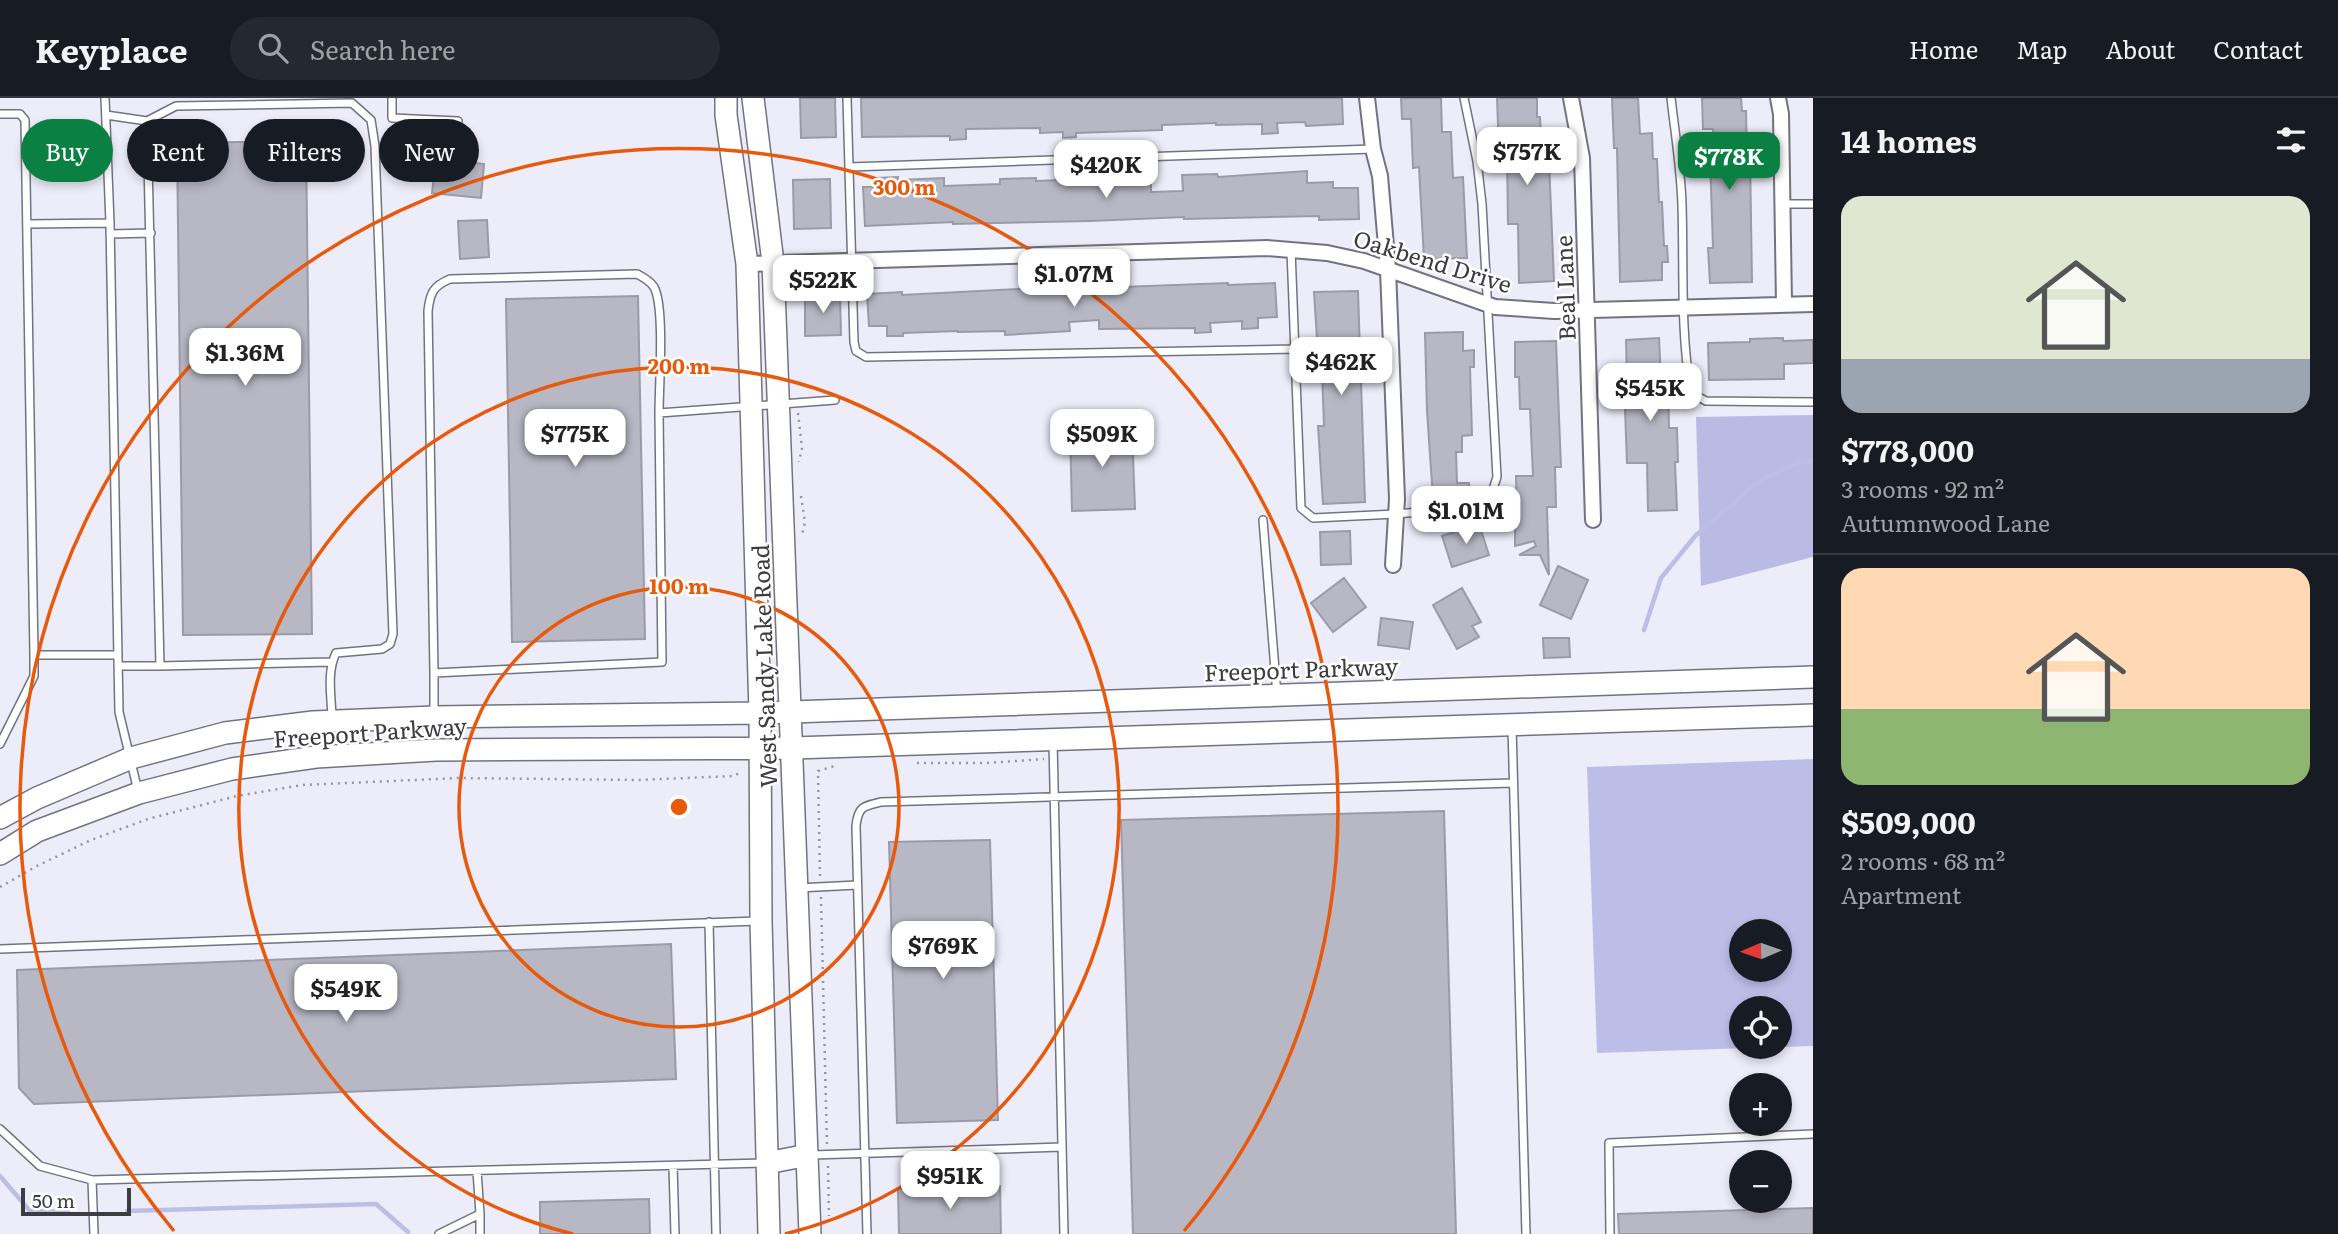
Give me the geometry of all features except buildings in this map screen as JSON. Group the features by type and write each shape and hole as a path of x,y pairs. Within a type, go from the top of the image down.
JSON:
{"main road":[{"name":"West Sandy Lake Road","path":"726,98 726,115 747,264 760,713 761,920 769,1234"},
{"name":"West Sandy Lake Road","path":"753,98 773,263 797,888 817,1155 810,1234"},
{"name":"Freeport Parkway","path":"0,818 37,798 131,758 225,733 332,721 760,713 1813,677"},
{"path":"1511,687 1512,724"},
{"path":"1277,695 1278,732"},
{"path":"1052,703 1053,749"},
{"path":"793,748 1053,749 1278,732 1813,715"},
{"path":"434,717 436,750"},
{"name":"Freeport Parkway","path":"0,854 37,831 139,793 244,767 316,757 436,750 793,748"},
{"path":"767,1163 817,1155"}],"street":[{"path":"1367,98 1373,149 1380,176 1388,270 1396,514 1393,565"},
{"name":"Beal Lane","path":"1571,98 1582,158 1593,520"},
{"path":"1778,98 1781,114 1784,304"},
{"name":"Oakbend Drive","path":"747,264 1240,247 1327,253 1364,261 1487,305 1554,311 1813,304"}],"lane":[{"path":"105,98 110,223 118,712 139,793"},
{"path":"392,98 392,118 414,119"},
{"path":"847,98 853,342 856,351 866,357 1295,349"},
{"path":"1291,250 1301,508 1313,518 1476,507 1491,495 1497,477 1482,204 1464,98"},
{"path":"1671,98 1682,203 1682,285 1686,362 1691,393 1706,401 1813,402"},
{"path":"151,119 176,106 352,103 371,120 375,146 393,634 390,644 382,649 336,653 331,662 332,721"},
{"path":"0,114 20,114 25,120 34,654 34,676 0,744"},
{"path":"106,115 133,119"},
{"path":"849,167 1373,149"},
{"path":"149,182 160,666"},
{"path":"1782,204 1813,204"},
{"path":"28,224 110,223"},
{"path":"110,234 150,233"},
{"path":"433,673 662,662 660,308 654,287 645,278 637,274 450,279 436,285 429,296 428,311 433,673 434,717"},
{"path":"659,412 835,400"},
{"path":"1263,520 1277,695"},
{"path":"34,654 117,655"},
{"path":"118,666 331,662"},
{"path":"1512,724 1526,1234"},
{"path":"1053,749 1064,1234"},
{"path":"867,1234 856,826 857,813 865,805 881,802 1053,796 1513,783"},
{"path":"797,888 857,885"},
{"path":"0,949 761,920"},
{"path":"709,922 716,1234"},
{"path":"0,1129 40,1166 92,1180 767,1163"},
{"path":"1610,1234 1609,1143 1813,1134"},
{"path":"817,1155 1062,1147"},
{"path":"673,1166 675,1234"},
{"path":"477,1171 480,1234"},
{"path":"92,1180 94,1234"},
{"path":"439,1234 480,1214"}],"path":[{"path":"916,763 987,763 1053,749"},
{"path":"829,1221 817,1155 820,887 817,771 847,763"},
{"path":"0,887 91,840 148,819 237,796 302,785 459,778 638,780 738,774"}],"shaded area":[{"path":"1813,415 1813,557 1701,586 1696,417"},
{"path":"1813,759 1813,1046 1792,1047 1792,996 1729,996 1729,1049 1597,1053 1587,767"}],"waterway":[{"path":"1644,630 1661,578 1696,535 1758,482 1799,462 1813,461"},
{"path":"0,1176 30,1211 68,1212"},
{"path":"127,1211 376,1204 408,1232"}]}
